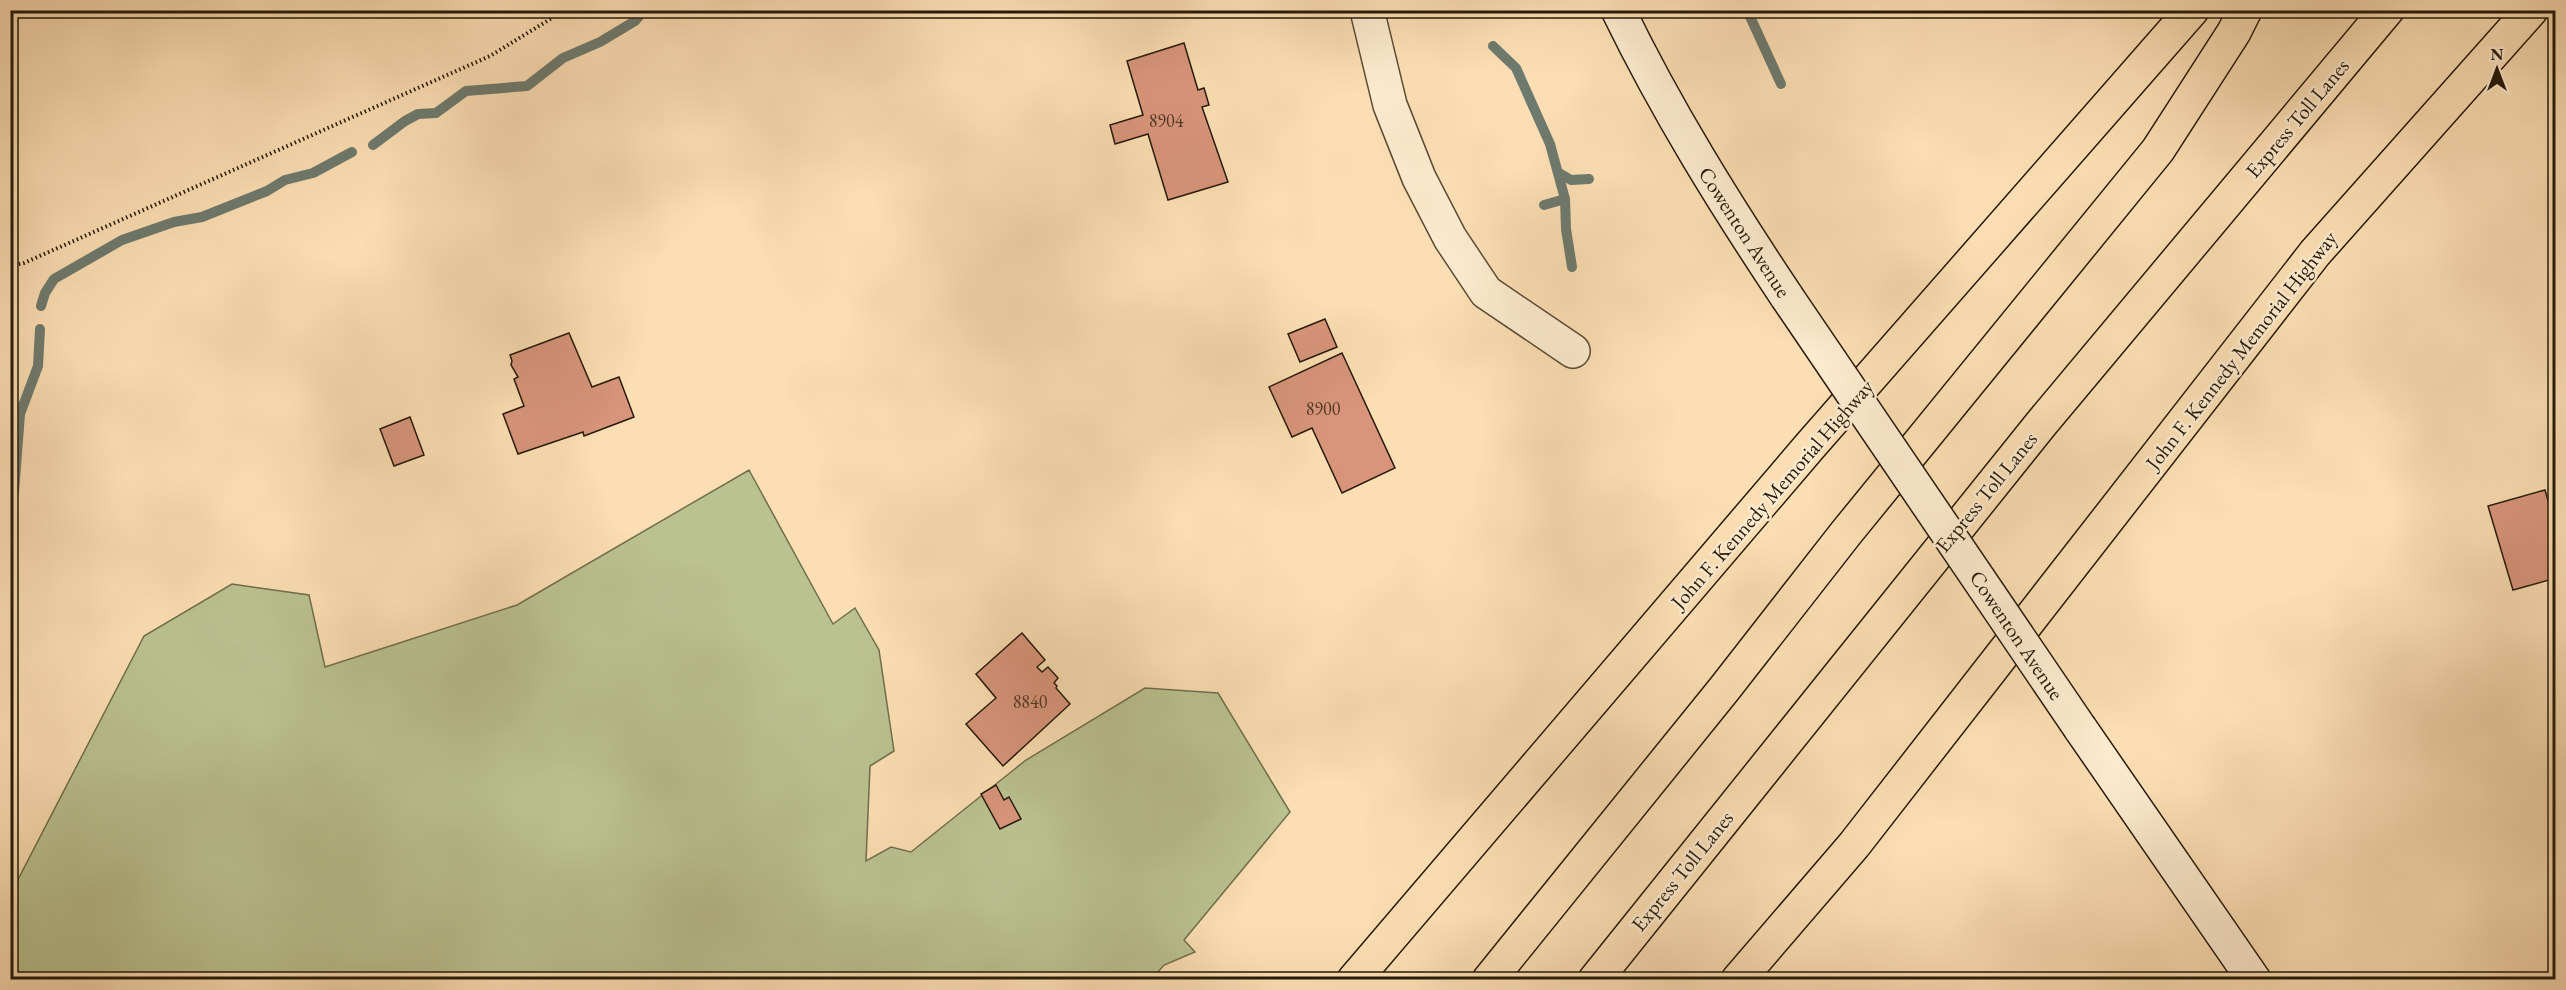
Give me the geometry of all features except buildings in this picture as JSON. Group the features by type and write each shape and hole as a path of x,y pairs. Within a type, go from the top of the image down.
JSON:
{"highway":[{"name":"John F. Kennedy Memorial Highway","path":"1354,980 1810,446 2193,10"},
{"path":"1489,980 1725,688 1846,533 2158,150 2234,32 2245,10"},
{"name":"Express Toll Lanes","path":"1595,980 2041,424 2386,10"},
{"name":"John F. Kennedy Memorial Highway","path":"1738,980 1854,845 2315,253 2531,10"}],"street":[{"path":"1366,10 1390,105 1419,178 1450,238 1486,292 1573,351"},
{"name":"Cowenton Avenue","path":"1618,10 1649,74 1687,140 1787,297 2254,980"}],"path":[{"path":"10,266 24,263 490,56 565,10"}],"green space":[{"path":"749,470 833,624 855,608 879,650 894,751 870,766 866,861 891,847 911,852 1026,760 1145,688 1218,693 1290,812 1184,940 1195,952 1164,965 1152,979 11,979 10,895 144,636 232,584 309,595 325,667 517,605"}],"waterway":[{"path":"373,145 405,121 418,114 436,113 466,91 527,86 563,58 600,42 635,21 644,10"},
{"path":"1747,10 1781,84"},
{"path":"1493,46 1516,68 1550,144 1565,199 1566,229 1572,267"},
{"path":"41,306 45,293 54,279 122,240 174,222 202,217 267,191 285,180 313,173 352,152"},
{"path":"1559,173 1571,180 1589,179"},
{"path":"1544,205 1565,199"},
{"path":"10,502 14,492 20,414 38,366 40,329"},
{"path":"1109,980 1114,977"}]}
